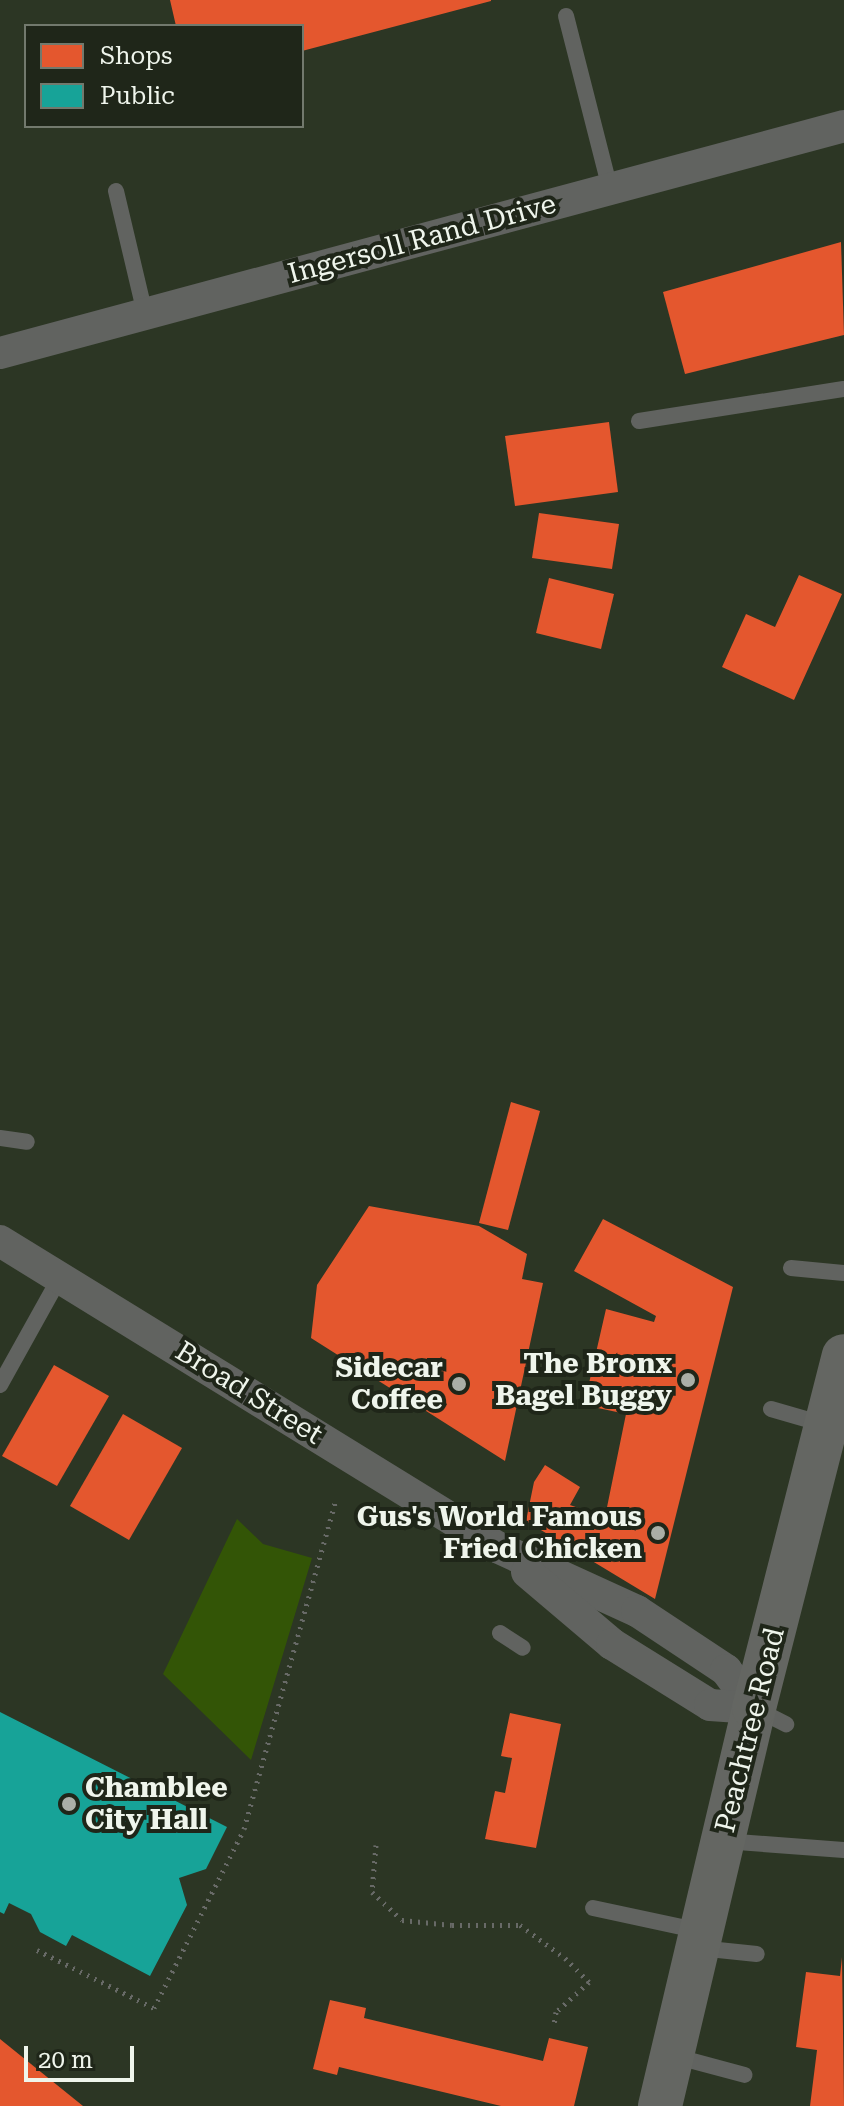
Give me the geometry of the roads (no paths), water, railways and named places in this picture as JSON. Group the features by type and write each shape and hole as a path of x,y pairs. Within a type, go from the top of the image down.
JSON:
{"street":[{"name":"Ingersoll Rand Drive","path":"0,353 844,126"},
{"name":"Broad Street","path":"0,1241 497,1547 612,1644 710,1705 770,1716"},
{"name":"Peachtree Road","path":"660,2106 723,1841 770,1716 826,1425 844,1356"}],"lane":[{"path":"566,16 610,189"},
{"path":"116,191 145,314"},
{"path":"639,421 844,389"},
{"path":"0,1138 27,1142"},
{"path":"791,1268 844,1273"},
{"path":"0,1385 60,1277"},
{"path":"771,1409 826,1425"},
{"path":"500,1633 523,1648"},
{"path":"723,1841 844,1850"},
{"path":"593,1908 757,1954"},
{"path":"672,2055 745,2075"}],"place":[{"name":"The Bronx Bagel Buggy","path":"688,1380"},
{"name":"Sidecar Coffee","path":"459,1384"},
{"name":"Gus's World Famous Fried Chicken","path":"658,1533"},
{"name":"Chamblee City Hall","path":"69,1804"}]}
